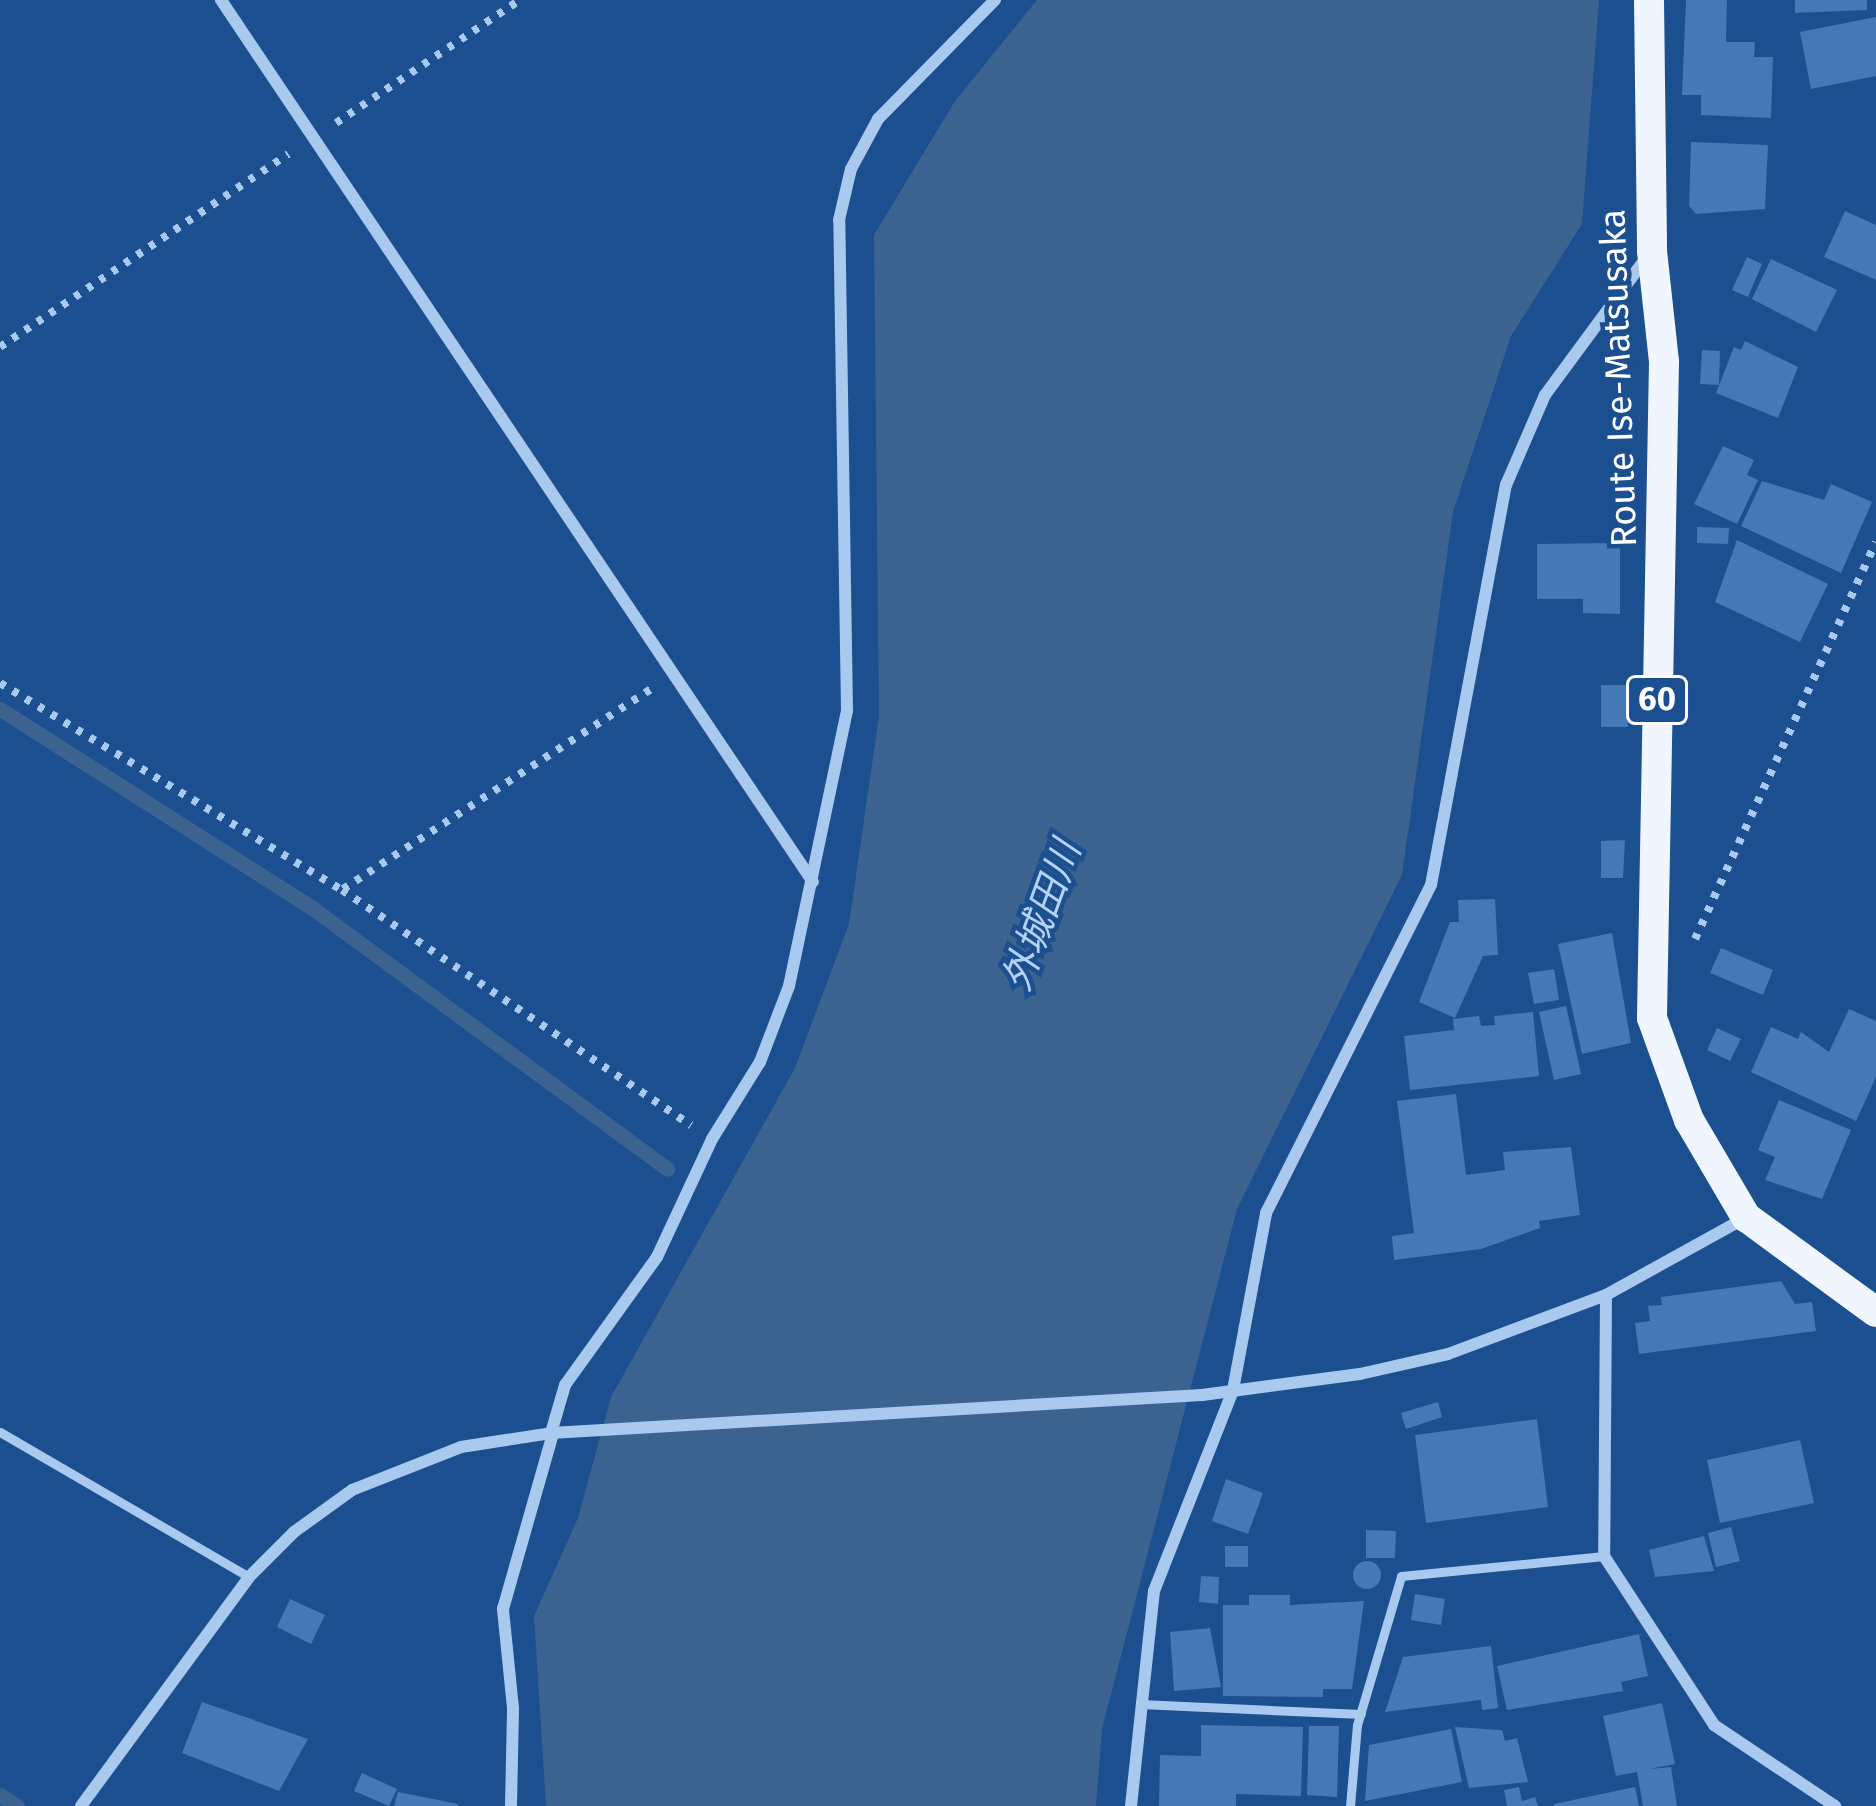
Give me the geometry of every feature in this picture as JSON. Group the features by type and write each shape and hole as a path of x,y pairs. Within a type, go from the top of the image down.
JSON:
{"main road":[{"name":"Route Ise-Matsusaka","path":"1649,0 1652,251 1664,456 1652,1018 1689,1120 1746,1217 1876,1312"}],"street":[{"path":"221,0 813,882"},
{"path":"511,1806 513,1708 503,1609 550,1433 566,1385 657,1258 712,1139 767,1043 813,882 847,711 838,220 851,170 878,119 995,0"},
{"path":"1131,1806 1139,1703 1165,1554 1233,1390 1266,1213 1431,886 1507,485 1546,395 1652,251"},
{"path":"81,1806 249,1577 352,1490 460,1447 550,1433 1202,1395 1448,1354 1606,1295 1746,1217"},
{"path":"1606,1295 1604,1556 1714,1725 1835,1806"}],"lane":[{"path":"0,1432 249,1577"},
{"path":"1350,1806 1361,1714 1401,1576 1604,1556"},
{"path":"1139,1703 1361,1714"}],"path":[{"path":"0,346 520,0"},
{"path":"1691,949 1876,542"},
{"path":"342,890 674,674"},
{"path":"0,683 342,890 712,1139"}],"water":[{"name":"外城田川","path":"1037,0 1599,0 1582,224 1511,336 1453,512 1402,875 1237,1209 1102,1729 1096,1806 546,1806 534,1616 578,1518 611,1397 795,1068 849,924 879,716 874,235 955,101"}],"building":[{"path":"1686,0 1727,0 1726,42 1755,42 1754,57 1773,57 1771,118 1701,115 1701,95 1682,95"},
{"path":"1795,0 1867,0 1867,10 1795,13"},
{"path":"1876,17 1876,76 1811,89 1800,32"},
{"path":"1691,142 1768,145 1765,209 1696,214 1689,206"},
{"path":"1845,211 1876,225 1876,280 1824,257"},
{"path":"1747,257 1762,264 1748,297 1732,290"},
{"path":"1771,259 1837,290 1816,332 1752,299"},
{"path":"1745,341 1798,367 1778,418 1716,393 1734,347 1741,350"},
{"path":"1702,350 1720,351 1719,385 1700,384"},
{"path":"1723,446 1754,460 1747,475 1758,480 1737,524 1694,504"},
{"path":"1762,481 1824,500 1831,484 1872,502 1841,573 1741,526"},
{"path":"1697,527 1729,528 1728,544 1697,543"},
{"path":"1737,540 1828,584 1800,642 1715,602"},
{"path":"1620,543 1620,614 1583,613 1583,599 1537,599 1537,544"},
{"path":"1601,685 1627,685 1628,727 1601,727"},
{"path":"1625,840 1623,878 1601,878 1601,841"},
{"path":"1495,899 1498,955 1483,956 1455,1018 1419,1002 1450,922 1459,922 1458,900"},
{"path":"1612,933 1631,1043 1582,1054 1558,944"},
{"path":"1721,948 1773,970 1763,995 1710,973"},
{"path":"1554,969 1559,1000 1534,1004 1528,973"},
{"path":"1566,1006 1581,1074 1554,1080 1539,1012"},
{"path":"1849,1009 1876,1021 1876,1077 1856,1121 1751,1072 1771,1027 1798,1039 1801,1032 1829,1052"},
{"path":"1533,1012 1539,1076 1410,1090 1404,1036 1454,1030 1453,1019 1479,1016 1481,1026 1495,1025 1494,1016"},
{"path":"1717,1028 1741,1039 1730,1061 1707,1050"},
{"path":"1456,1094 1466,1175 1505,1170 1503,1152 1571,1147 1580,1215 1539,1221 1540,1228 1481,1249 1394,1260 1392,1236 1414,1233 1397,1101"},
{"path":"1779,1100 1851,1130 1822,1199 1765,1180 1775,1157 1758,1150"},
{"path":"1781,1281 1795,1304 1812,1302 1816,1331 1639,1354 1635,1323 1650,1321 1648,1306 1662,1305 1661,1297"},
{"path":"1438,1402 1442,1417 1406,1429 1401,1413"},
{"path":"1537,1419 1548,1507 1426,1523 1415,1435"},
{"path":"1800,1440 1814,1503 1720,1523 1707,1460"},
{"path":"1226,1479 1263,1493 1248,1534 1212,1521"},
{"path":"1731,1527 1740,1561 1716,1567 1708,1533"},
{"path":"1366,1530 1396,1531 1395,1558 1366,1558"},
{"path":"1704,1536 1714,1571 1655,1577 1649,1550"},
{"path":"1225,1546 1248,1546 1248,1567 1225,1567"},
{"path":"1367,1561 1377,1565 1381,1575 1377,1585 1367,1589 1357,1585 1353,1575 1357,1565"},
{"path":"1201,1576 1219,1577 1218,1604 1199,1602"},
{"path":"1415,1594 1445,1599 1441,1625 1411,1620"},
{"path":"1249,1595 1290,1595 1290,1605 1364,1601 1352,1689 1323,1689 1323,1697 1223,1696 1223,1605 1249,1605"},
{"path":"290,1599 325,1615 311,1644 277,1627"},
{"path":"1210,1628 1221,1687 1174,1691 1170,1632"},
{"path":"1639,1634 1648,1676 1621,1682 1623,1691 1507,1710 1497,1666"},
{"path":"1491,1646 1498,1708 1482,1710 1481,1700 1385,1712 1403,1657"},
{"path":"202,1702 308,1739 279,1791 182,1753"},
{"path":"1662,1703 1675,1764 1649,1769 1671,1767 1677,1806 1643,1806 1637,1772 1616,1776 1603,1716"},
{"path":"1201,1725 1303,1727 1301,1796 1236,1794 1236,1806 1159,1806 1160,1755 1201,1756"},
{"path":"1309,1726 1339,1726 1337,1797 1307,1795"},
{"path":"1455,1727 1502,1730 1505,1741 1517,1738 1528,1782 1469,1788"},
{"path":"1451,1729 1462,1782 1365,1801 1369,1745"},
{"path":"362,1773 397,1789 389,1806 354,1791"},
{"path":"1519,1787 1522,1801 1535,1797 1538,1806 1507,1806 1504,1790"},
{"path":"1635,1787 1639,1806 1554,1806 1554,1804"},
{"path":"398,1792 458,1804 458,1806 394,1806"}],"waterway":[{"path":"0,709 315,910 667,1169"},
{"path":"0,1795 17,1806"}]}
